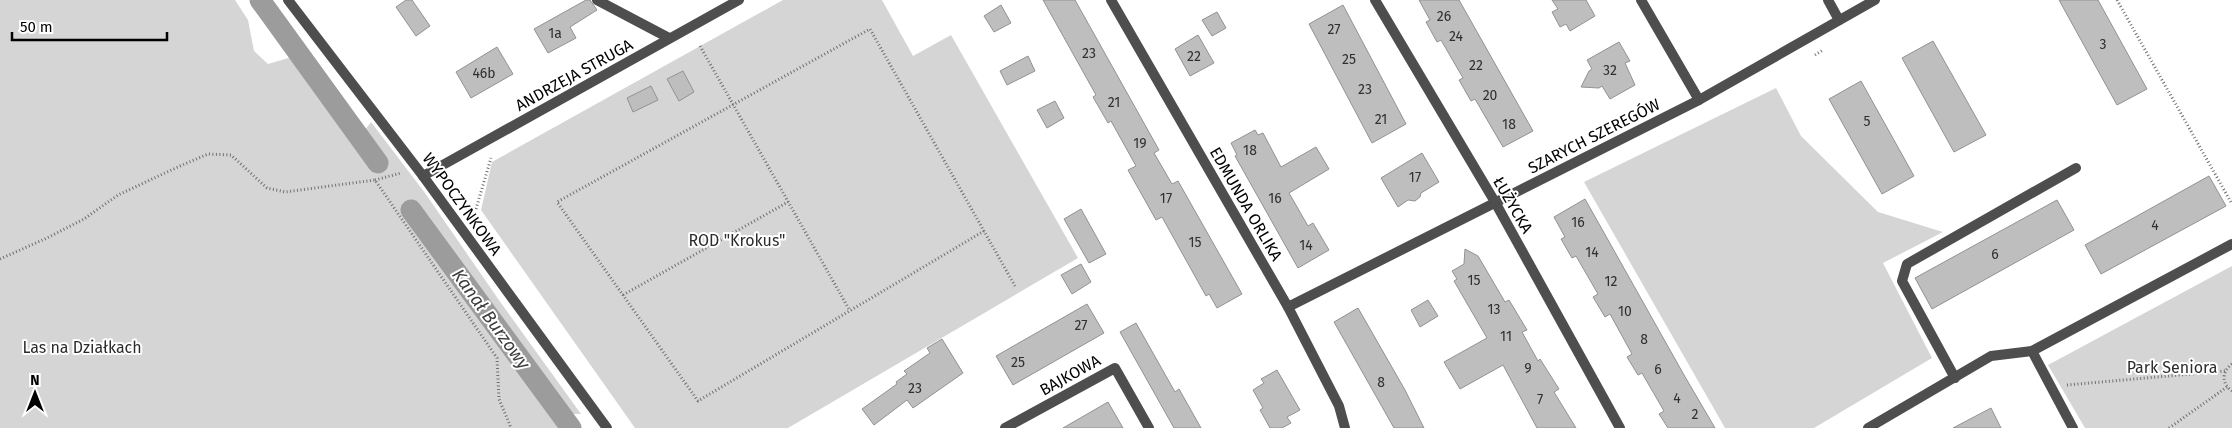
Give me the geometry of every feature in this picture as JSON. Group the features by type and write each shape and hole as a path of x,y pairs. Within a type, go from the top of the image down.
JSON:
{"street":[{"name":"WYPOCZYNKOWA","path":"288,0 420,172 607,428"},
{"path":"597,0 669,38"},
{"name":"ANDRZEJA STRUGA","path":"420,172 739,0"},
{"name":"EDMUNDA ORLIKA","path":"1111,0 1288,306 1339,406 1345,428"},
{"name":"ŁUŻYCKA","path":"1375,0 1495,202 1620,428"},
{"path":"1641,0 1698,100"},
{"path":"1828,0 1839,20"},
{"name":"SZARYCH SZEREGÓW","path":"1288,306 1698,100 1875,0"},
{"path":"1954,378 1902,280 1907,264 2076,168"},
{"path":"1868,428 1992,356 2032,351 2232,244"},
{"path":"2032,351 2073,428"},
{"name":"BAJKOWA","path":"1005,428 1116,368 1149,428"}],"path":[{"path":"2118,0 2232,204"},
{"path":"984,231 698,401 557,202 870,29 984,231 1015,286"},
{"path":"700,46 850,311"},
{"path":"0,258 19,252 76,222 118,195 208,154 231,155 267,188 285,192 420,172"},
{"path":"476,209 490,158 498,154"},
{"path":"375,180 497,358 496,378 500,399 511,428"},
{"path":"623,295 788,202"},
{"path":"2232,364 2226,371 2224,379 2227,387 2232,391"},
{"path":"2060,386 2226,371"},
{"path":"2169,428 2227,387"}],"green space":[{"name":"Las na Działkach","path":"0,0 235,0 248,20 254,51 268,64 292,57 356,142 371,122 425,193 581,414 551,414 572,428 0,428"},
{"name":"ROD \"Krokus\"","path":"783,0 882,0 913,56 951,35 1078,258 788,428 635,428 481,210 492,162"},
{"path":"1776,88 1801,136 1878,212 1943,232 1883,263 1932,358 1814,428 1725,428 1584,182"},
{"name":"Park Seniora","path":"2232,266 2232,428 2085,428 2048,365"}],"building":[{"path":"406,0 412,0 430,26 416,36 396,7"},
{"path":"586,0 590,0 597,10 570,27 576,38 548,53 534,29"},
{"path":"1043,0 1075,0 1159,150 1154,153 1172,184 1178,181 1242,294 1217,308 1209,294 1206,296 1162,217 1156,220 1128,170 1136,166 1111,121 1108,123 1093,97 1096,95"},
{"path":"1419,0 1459,0 1533,131 1503,147 1475,99 1471,101 1459,80 1463,78 1441,40 1437,42 1426,22 1430,20"},
{"path":"1552,0 1586,0 1595,16 1570,31 1566,24 1560,27 1552,12 1558,9"},
{"path":"2059,0 2098,0 2147,89 2117,105"},
{"path":"1001,5 1011,23 994,32 984,16"},
{"path":"1343,5 1406,124 1372,143 1309,24"},
{"path":"1217,12 1226,28 1212,36 1202,20"},
{"path":"1198,35 1214,63 1190,76 1175,49"},
{"path":"1933,41 1986,135 1954,152 1902,58"},
{"path":"1619,42 1630,61 1625,63 1635,85 1610,99 1602,86 1599,88 1581,87 1589,71 1592,69 1587,60"},
{"path":"497,47 513,74 471,98 456,72"},
{"path":"1028,56 1035,71 1007,85 1000,71"},
{"path":"683,71 694,92 679,101 667,79"},
{"path":"1861,81 1914,176 1882,194 1829,99"},
{"path":"651,86 658,100 633,112 627,98"},
{"path":"1055,101 1064,118 1047,128 1037,110"},
{"path":"1255,130 1258,135 1263,133 1281,167 1316,147 1329,169 1289,193 1308,226 1313,223 1329,250 1298,268 1235,156 1237,155 1231,143"},
{"path":"1422,153 1439,182 1421,193 1420,197 1415,201 1408,200 1398,207 1381,178"},
{"path":"2209,176 2226,206 2101,274 2085,245"},
{"path":"1585,199 1715,428 1668,428 1659,414 1664,411 1642,373 1638,375 1627,357 1632,354 1610,314 1605,317 1593,297 1598,294 1576,256 1572,258 1561,239 1565,237 1554,217"},
{"path":"2057,200 2074,230 1932,309 1915,278"},
{"path":"1081,209 1106,254 1089,263 1064,219"},
{"path":"1465,249 1478,256 1505,302 1509,300 1527,330 1522,332 1538,361 1540,359 1559,389 1554,392 1576,428 1537,428 1503,365 1460,389 1444,362 1487,338 1454,281 1457,279 1452,271 1464,264"},
{"path":"1081,264 1091,282 1072,294 1061,275"},
{"path":"1428,300 1438,316 1420,327 1411,310"},
{"path":"1087,304 1104,333 1013,385 996,356"},
{"path":"1358,308 1405,390 1424,428 1394,428 1334,322"},
{"path":"1136,323 1175,392 1179,389 1201,428 1174,428 1120,332"},
{"path":"942,339 963,373 913,408 907,400 874,425 862,409 897,384 896,382 907,374 904,371 930,353 927,348"},
{"path":"1277,370 1300,410 1287,417 1291,423 1282,428 1270,428 1260,410 1263,408 1253,390 1264,383 1261,379"},
{"path":"1108,402 1123,428 1063,428"},
{"path":"1991,408 2001,428 1953,428"}],"waterway":[{"name":"Kanał Burzowy","path":"260,0 378,163"},
{"name":"Kanał Burzowy","path":"411,210 571,428"}]}
